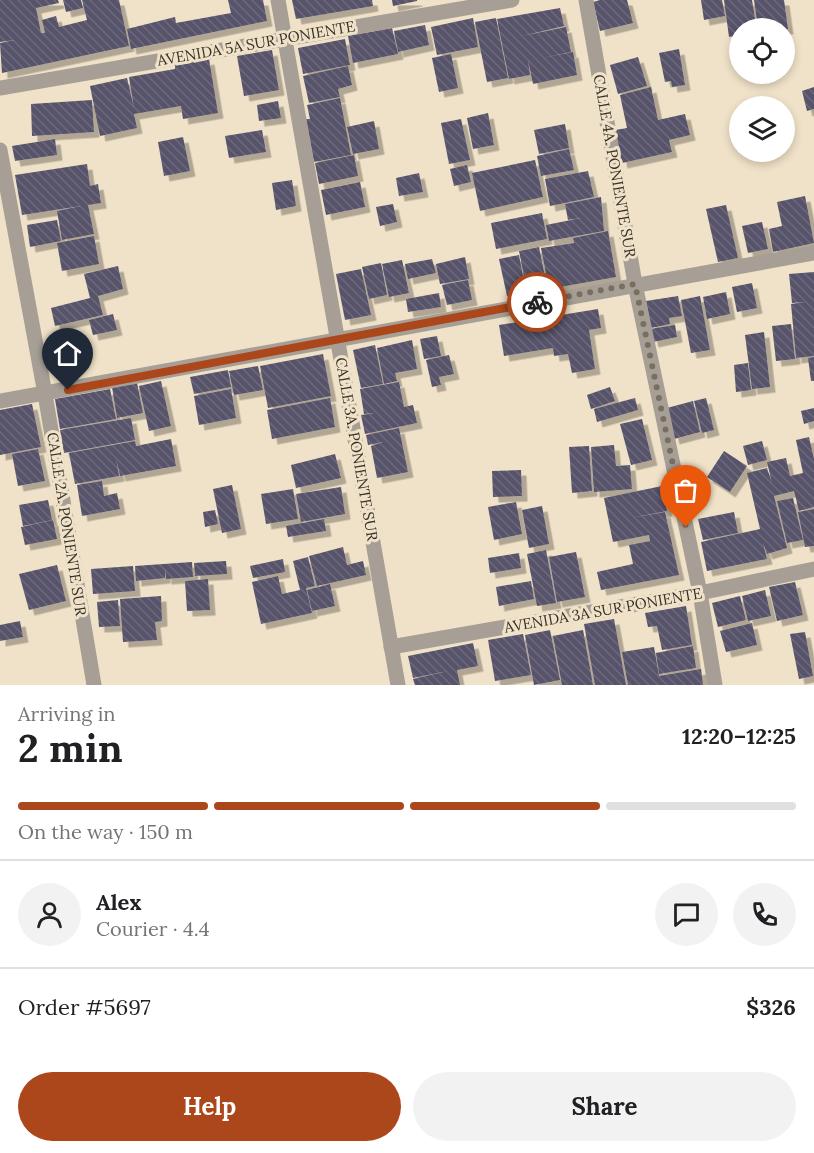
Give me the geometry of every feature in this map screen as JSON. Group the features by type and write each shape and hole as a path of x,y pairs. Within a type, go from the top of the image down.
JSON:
{"street":[{"name":"CALLE 3A. PONIENTE SUR","path":"278,0 398,685"},
{"name":"AVENIDA 5A SUR PONIENTE","path":"0,88 512,0"},
{"name":"CALLE 4A. PONIENTE SUR","path":"586,0 635,284 700,593 715,685"},
{"name":"CALLE 2A. PONIENTE SUR","path":"0,150 45,394 94,685"},
{"path":"0,401 814,253"},
{"name":"AVENIDA 3A SUR PONIENTE","path":"391,647 700,593 814,569"}],"building":[{"path":"0,0 58,0 59,3 36,8 41,33 45,33 42,20 56,16 59,27 87,20 82,0 119,0 129,46 2,73 0,43 15,40 0,42"},
{"path":"63,0 81,0 83,8 66,12"},
{"path":"228,0 263,0 267,21 131,49 127,29 175,17 176,23 231,13"},
{"path":"292,0 372,0 373,6 296,19"},
{"path":"392,0 417,0 417,1 393,6"},
{"path":"627,0 633,23 600,31 593,2"},
{"path":"701,0 722,0 725,16 704,20"},
{"path":"724,0 752,0 755,18 729,18 729,37"},
{"path":"754,0 784,0 786,18 757,18"},
{"path":"560,8 564,26 522,36 566,27 571,52 542,58 573,52 577,75 533,84 528,60 530,75 509,79 497,19"},
{"path":"473,18 478,47 437,55 431,27"},
{"path":"496,18 508,78 487,82 475,22"},
{"path":"425,25 429,45 398,52 394,31"},
{"path":"392,28 398,54 353,63 348,36"},
{"path":"345,39 350,65 303,74 298,48"},
{"path":"679,49 685,85 672,87 671,81 665,82 659,53"},
{"path":"272,50 279,90 244,96 237,56"},
{"path":"451,54 458,88 439,92 432,58"},
{"path":"638,57 647,86 618,94 610,65"},
{"path":"209,59 218,113 183,119 181,106 134,114 137,128 100,136 90,86 127,78 134,108 129,77 175,69 175,65"},
{"path":"348,66 352,85 338,89 340,97 309,103 303,76"},
{"path":"651,87 658,120 685,114 690,135 669,140 672,152 622,163 615,130 627,128 620,95"},
{"path":"814,87 814,109 807,111 802,91"},
{"path":"340,98 351,155 314,162 306,119 310,119 307,105"},
{"path":"92,100 94,132 32,136 31,104"},
{"path":"278,101 281,118 259,121 257,105"},
{"path":"488,113 494,145 473,149 467,118"},
{"path":"461,119 470,160 449,164 441,123"},
{"path":"374,121 379,149 353,154 347,127"},
{"path":"565,124 569,148 539,154 534,130"},
{"path":"262,130 266,152 229,158 225,136"},
{"path":"183,137 190,171 164,176 158,142"},
{"path":"55,139 57,155 15,161 12,146"},
{"path":"569,149 574,170 541,176 537,156"},
{"path":"354,155 358,176 319,184 315,163"},
{"path":"535,160 543,197 480,211 472,173"},
{"path":"87,164 90,186 98,184 101,203 88,205 94,234 62,240 57,211 81,206 22,215 15,175"},
{"path":"467,165 471,182 454,186 450,169"},
{"path":"588,171 594,197 550,206 545,179"},
{"path":"419,173 423,192 399,196 396,178"},
{"path":"292,180 296,206 276,210 272,183"},
{"path":"360,182 365,207 326,215 321,190"},
{"path":"805,196 814,243 773,252 769,229 782,226 777,202"},
{"path":"601,197 604,231 549,241 546,225 581,218 568,220 565,204"},
{"path":"393,204 397,222 380,226 376,207"},
{"path":"726,205 738,258 718,262 706,209"},
{"path":"542,213 547,239 496,249 491,223"},
{"path":"57,220 61,241 30,247 27,225"},
{"path":"762,222 768,249 748,253 742,226"},
{"path":"608,231 616,277 549,289 541,248 574,243 573,238"},
{"path":"94,236 99,264 62,271 57,243"},
{"path":"539,247 547,287 527,291 519,251"},
{"path":"519,255 526,292 507,296 499,259"},
{"path":"465,257 469,279 440,284 436,264"},
{"path":"432,259 436,273 408,279 405,264"},
{"path":"402,260 409,293 389,297 382,264"},
{"path":"381,263 387,295 369,299 362,267"},
{"path":"118,266 123,289 98,296 103,315 55,326 51,308 90,298 84,274"},
{"path":"361,269 371,315 345,320 336,274"},
{"path":"814,272 814,356 796,358 791,304 805,302 792,303 789,274"},
{"path":"468,280 472,300 447,305 442,285"},
{"path":"752,283 757,308 737,312 732,287"},
{"path":"726,292 730,314 707,319 703,297"},
{"path":"439,293 441,307 408,312 406,299"},
{"path":"678,296 682,316 669,318 670,324 651,328 646,301"},
{"path":"700,296 710,350 691,353 681,300"},
{"path":"598,309 601,328 589,330 595,369 572,373 568,354 554,356 553,348 504,356 499,325"},
{"path":"113,314 117,330 93,335 89,320"},
{"path":"791,324 795,359 776,361 772,326"},
{"path":"675,325 677,337 653,342 650,329"},
{"path":"764,332 770,387 752,389 745,335"},
{"path":"437,336 441,356 424,359 420,339"},
{"path":"412,340 417,369 395,373 397,381 384,384 377,348"},
{"path":"375,345 383,384 361,388 353,350"},
{"path":"323,354 331,396 268,408 260,366"},
{"path":"449,355 454,374 439,377 441,385 432,387 426,360"},
{"path":"814,357 814,381 811,381 808,358"},
{"path":"748,363 751,390 736,392 734,365"},
{"path":"258,366 263,390 234,395 229,371"},
{"path":"228,370 231,387 194,394 190,377"},
{"path":"161,381 171,426 149,431 139,386"},
{"path":"399,382 404,407 413,405 417,423 365,434 361,415 375,413 364,414 360,389"},
{"path":"137,383 143,413 117,418 112,387"},
{"path":"610,387 615,401 591,409 587,395"},
{"path":"110,389 116,419 60,429 55,399"},
{"path":"231,389 236,418 199,425 194,396"},
{"path":"330,398 335,427 272,439 267,410"},
{"path":"635,398 638,410 597,422 594,409"},
{"path":"706,398 714,430 702,433 694,401"},
{"path":"693,401 700,432 674,439 667,408"},
{"path":"32,404 41,447 0,455 0,410"},
{"path":"814,408 814,421 804,424 801,411"},
{"path":"131,418 135,440 64,453 60,430"},
{"path":"642,419 652,460 631,465 620,424"},
{"path":"399,428 408,472 377,478 371,446 383,442 368,445 366,435"},
{"path":"809,437 814,459 814,507 799,511 794,491 774,496 787,548 767,554 763,543 767,559 707,571 701,542 760,529 747,473 767,468 772,483 767,462 786,458 790,476 803,473 796,440"},
{"path":"171,439 176,466 120,476 116,458 119,476 75,484 69,453 135,441 136,446"},
{"path":"762,441 767,460 748,465 743,446"},
{"path":"614,445 616,466 630,465 632,489 594,492 591,447"},
{"path":"589,446 592,491 572,493 569,447"},
{"path":"38,449 45,481 18,486 12,454"},
{"path":"724,451 747,466 730,492 707,477"},
{"path":"335,454 341,478 296,488 291,465"},
{"path":"521,470 522,496 493,497 492,471"},
{"path":"102,481 104,496 117,493 120,509 82,516 77,485"},
{"path":"232,485 241,529 222,533 213,489"},
{"path":"662,486 667,511 631,518 665,512 679,575 601,590 597,572 633,564 629,545 650,541 649,535 613,542 604,498"},
{"path":"341,487 345,514 301,522 296,494"},
{"path":"293,489 298,519 266,524 261,494"},
{"path":"793,498 803,540 787,543 777,501"},
{"path":"48,500 52,520 23,526 19,505"},
{"path":"516,502 522,534 494,540 488,507"},
{"path":"542,506 549,544 529,548 522,510"},
{"path":"814,509 814,546 805,547 798,512"},
{"path":"215,510 218,524 205,527 203,512"},
{"path":"734,512 738,533 703,540 698,519"},
{"path":"324,519 326,531 288,537 286,526"},
{"path":"53,520 57,539 25,545 21,527"},
{"path":"343,547 347,565 363,561 366,575 317,586 309,556"},
{"path":"546,550 556,603 537,606 527,554"},
{"path":"576,552 585,597 557,602 549,557"},
{"path":"519,553 521,568 490,573 488,558"},
{"path":"308,557 315,586 306,588 312,613 261,624 252,582 278,576 282,594 300,590 293,561"},
{"path":"283,559 285,572 253,578 250,566"},
{"path":"226,561 227,574 195,576 194,563"},
{"path":"192,562 193,577 166,579 166,569 165,578 136,581 135,566"},
{"path":"57,565 66,601 29,610 19,574"},
{"path":"133,566 135,591 93,594 91,569"},
{"path":"208,579 210,610 187,611 185,581"},
{"path":"531,581 534,599 499,606 496,587"},
{"path":"795,582 803,615 777,621 769,587"},
{"path":"330,584 335,606 312,611 307,590"},
{"path":"765,590 771,616 748,621 742,596"},
{"path":"161,596 162,621 155,622 157,640 123,642 120,599"},
{"path":"740,596 746,620 718,627 712,603"},
{"path":"118,600 120,626 99,627 97,602"},
{"path":"686,606 692,645 662,650 657,626 648,627 645,613"},
{"path":"614,619 626,685 595,685 584,624"},
{"path":"20,621 23,637 0,641 0,625"},
{"path":"752,623 757,645 726,652 720,631"},
{"path":"550,630 560,680 534,685 525,635"},
{"path":"583,630 593,685 562,685 553,636"},
{"path":"805,632 813,676 799,679 790,634"},
{"path":"523,634 531,675 495,681 488,640"},
{"path":"473,643 478,666 457,670 460,685 415,685 413,679 448,671 413,678 408,656"},
{"path":"693,646 696,668 659,674 656,653"},
{"path":"654,647 659,676 701,669 703,685 628,685 622,652"}],"way so far":[{"path":"537,302 635,284 686,527"}],"route":[{"path":"68,390 537,302"}]}
